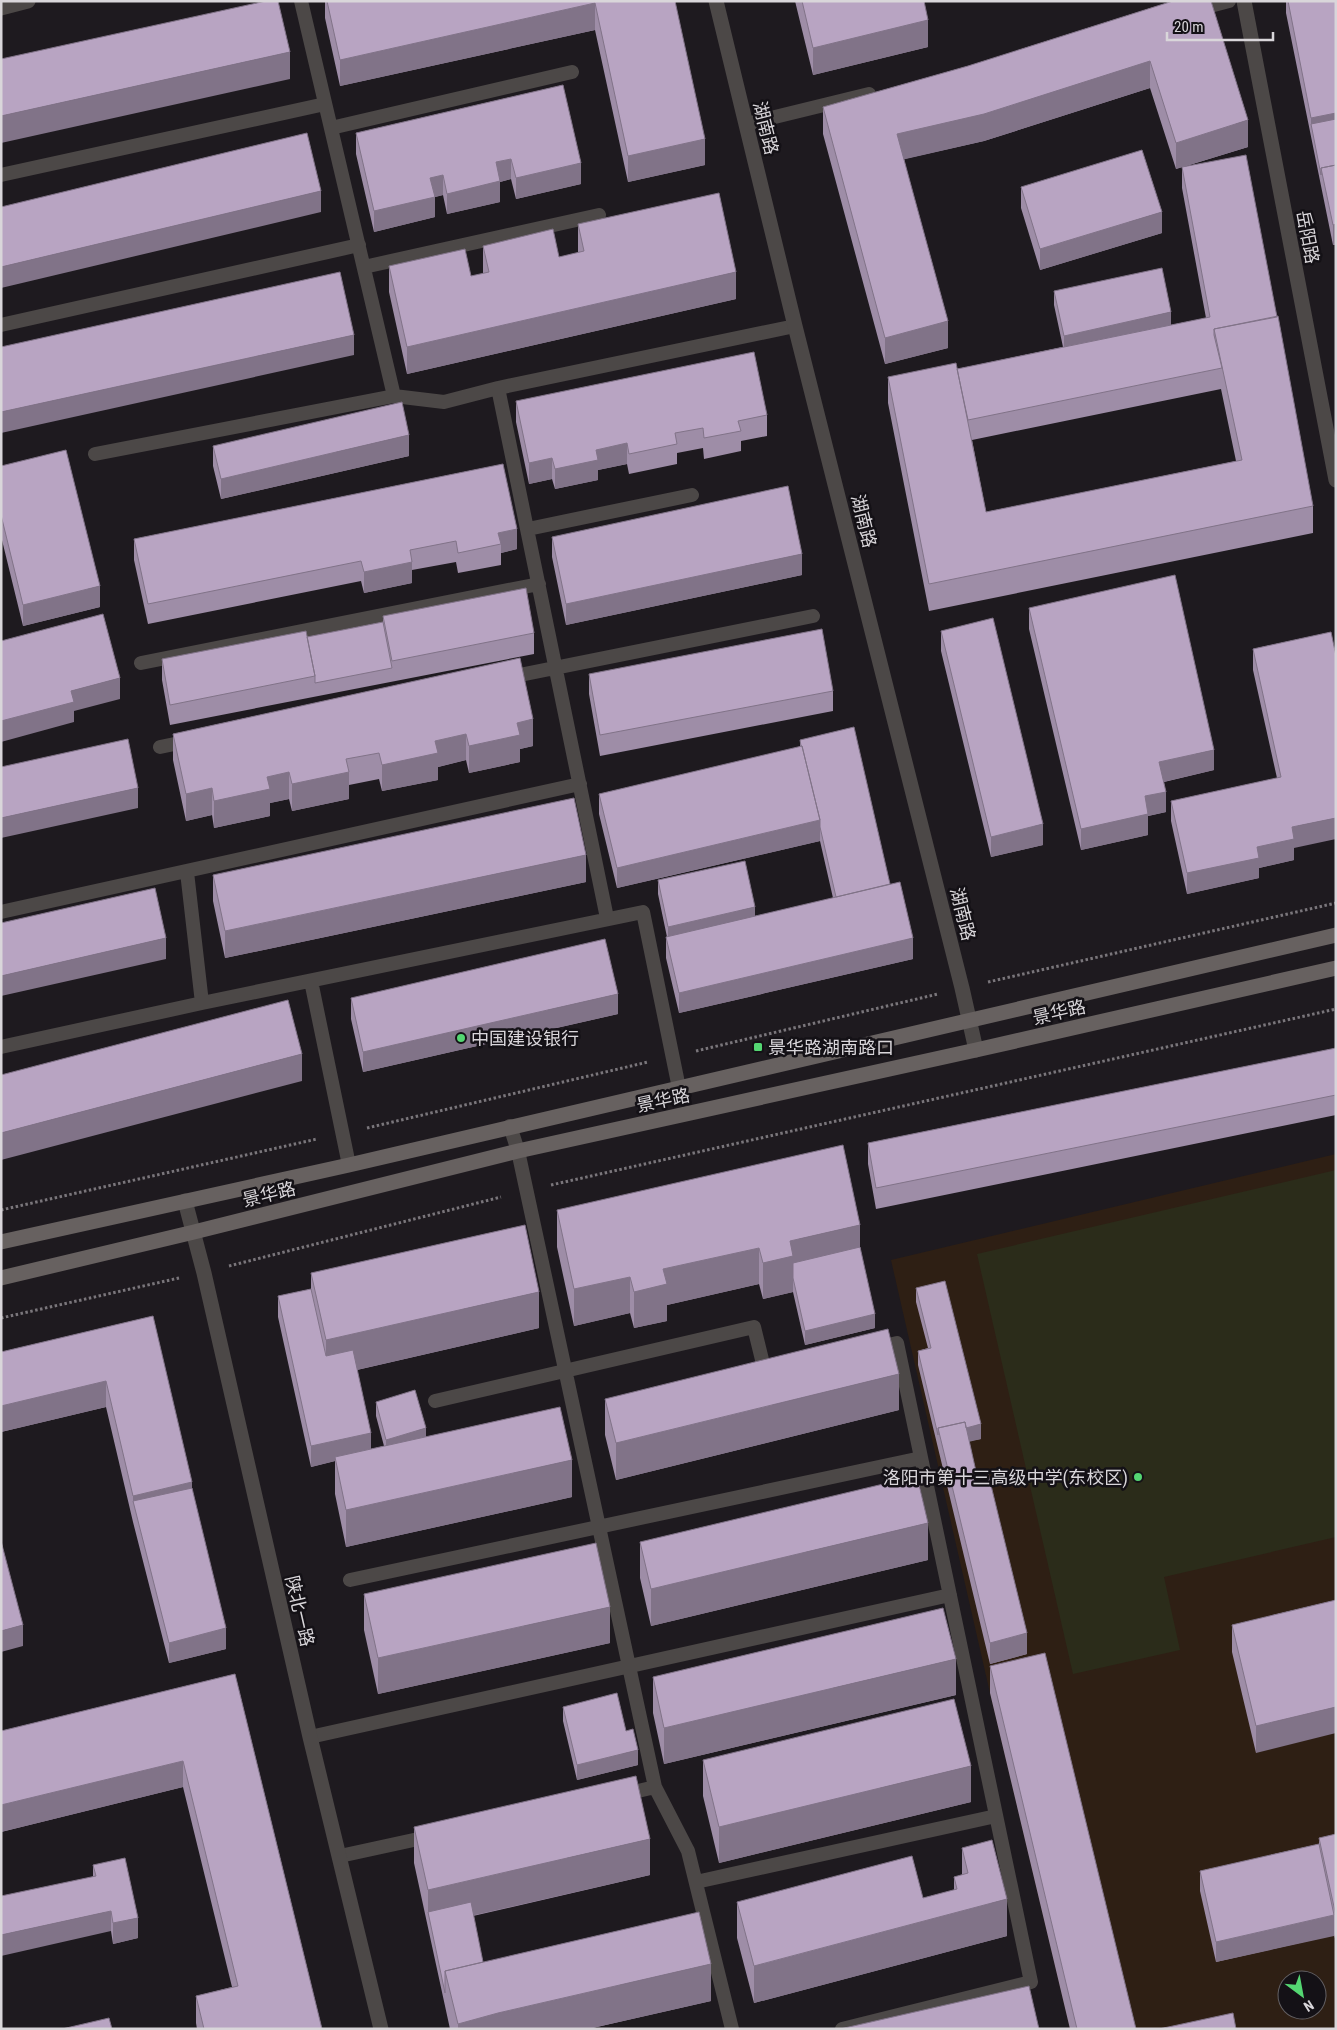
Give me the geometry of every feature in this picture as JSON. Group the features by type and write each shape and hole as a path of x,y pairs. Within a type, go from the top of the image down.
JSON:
{"main road":[{"name":"景华路","path":"1,1242 349,1165 1336,935"},
{"name":"景华路","path":"1,1278 518,1151 1336,968"}],"street":[{"path":"1,8 28,1"},
{"name":"湖南路","path":"716,1 795,326 976,1050"},
{"name":"岳阳路","path":"1244,1 1336,480"},
{"name":"陕北一路","path":"185,1201 204,1272 310,1737 381,2029"}],"lane":[{"path":"301,1 394,396"},
{"path":"1182,14 1229,1"},
{"path":"331,128 572,72"},
{"path":"746,124 879,92"},
{"path":"1,175 325,104"},
{"path":"364,267 599,215"},
{"path":"1,325 359,245"},
{"path":"95,454 394,396 444,402 498,388 795,326"},
{"path":"498,388 607,918"},
{"path":"528,529 692,495"},
{"path":"141,663 539,584"},
{"path":"488,682 813,616"},
{"path":"160,748 198,740"},
{"path":"1,912 580,784"},
{"path":"187,872 202,1003"},
{"path":"1,1047 202,1003 643,912 679,1088"},
{"path":"310,981 349,1165"},
{"path":"510,1126 518,1151 566,1370 655,1788 688,1851 696,1882 699,1914 732,2029"},
{"path":"435,1401 754,1327 766,1376 784,1371"},
{"path":"842,2029 1031,1982 897,1343 859,1352"},
{"path":"350,1580 921,1458"},
{"path":"310,1737 950,1595"},
{"path":"607,1798 655,1788"},
{"path":"696,1882 996,1816"},
{"path":"340,1856 445,1833"}],"path":[{"path":"1,1318 204,1272 526,1191 1336,1009"}],"shaded area":[{"name":"洛阳市第十三高级中学(东校区)","path":"1336,1154 1336,2029 1070,2029 990,1693 891,1260"}],"green space":[{"path":"1336,1170 1336,1537 1164,1577 1180,1650 1073,1674 977,1254"}],"building":[{"path":"266,1 278,1 290,52 1,116 1,59"},
{"path":"327,1 675,1 705,139 628,156 595,3 340,60"},
{"path":"802,1 924,1 928,20 813,48"},
{"path":"1173,1 1211,1 1248,120 1176,143 1150,61 984,114 897,134 948,321 885,338 823,107 968,66"},
{"path":"1288,1 1336,1 1336,113 1311,118"},
{"path":"563,85 581,163 516,178 511,159 496,162 500,181 447,194 443,175 430,178 435,197 374,211 356,133"},
{"path":"1336,119 1336,165 1321,168 1321,175 1311,124"},
{"path":"307,133 321,191 1,267 1,207"},
{"path":"1142,150 1162,212 1040,249 1021,187"},
{"path":"1246,155 1277,317 1214,329 1222,368 968,420 957,369 1210,317 1182,167"},
{"path":"1336,165 1336,224 1333,225 1321,168"},
{"path":"719,193 736,272 407,347 389,266 465,249 471,276 489,272 483,246 553,229 559,257 584,251 578,224"},
{"path":"1162,268 1171,312 1064,336 1054,291"},
{"path":"340,272 354,335 1,412 1,347"},
{"path":"1278,316 1313,506 929,584 888,377 956,363 986,512 1242,460 1214,329"},
{"path":"754,352 767,415 738,421 741,431 704,438 703,428 675,433 677,444 629,454 627,443 596,450 598,460 555,469 552,458 529,463 516,401"},
{"path":"402,402 409,435 221,479 213,446"},
{"path":"66,450 100,586 23,605 1,515 1,466"},
{"path":"503,464 517,529 498,533 501,544 458,553 456,541 410,550 412,562 364,572 361,561 148,604 134,539"},
{"path":"788,486 802,554 566,604 552,537"},
{"path":"1175,575 1214,750 1159,762 1166,792 1145,796 1148,814 1081,829 1029,608"},
{"path":"526,588 534,633 392,661 383,616"},
{"path":"103,614 120,678 71,691 74,702 1,721 1,641"},
{"path":"993,618 1043,824 991,837 941,631"},
{"path":"383,622 392,668 315,683 307,637"},
{"path":"822,629 833,691 600,735 589,674"},
{"path":"306,631 315,676 170,705 162,659"},
{"path":"1331,632 1336,656 1336,818 1292,827 1294,839 1257,847 1259,858 1187,873 1171,801 1281,777 1253,649"},
{"path":"520,658 533,719 517,723 520,735 469,746 466,734 435,741 438,753 382,765 379,753 346,759 349,772 292,784 289,772 267,777 270,789 214,801 212,788 186,794 173,734"},
{"path":"854,727 890,884 836,897 820,820 800,740"},
{"path":"128,739 138,788 1,818 1,767"},
{"path":"802,746 820,820 617,868 599,794"},
{"path":"574,798 586,855 225,931 213,875"},
{"path":"745,861 755,907 668,927 658,880"},
{"path":"900,882 913,938 679,993 666,937"},
{"path":"155,888 166,938 1,976 1,923"},
{"path":"605,939 618,994 363,1052 351,998"},
{"path":"288,1000 302,1054 1,1133 1,1075"},
{"path":"1336,1048 1336,1095 876,1188 868,1143"},
{"path":"843,1145 860,1225 790,1241 793,1256 763,1263 759,1248 663,1269 667,1284 634,1292 630,1277 574,1289 557,1210"},
{"path":"525,1225 539,1292 326,1340 311,1273"},
{"path":"860,1247 875,1314 805,1331 793,1278 793,1263"},
{"path":"945,1281 981,1424 966,1428 965,1422 938,1428 938,1435 918,1351 931,1348 916,1288"},
{"path":"311,1289 326,1356 353,1350 371,1433 311,1446 278,1296"},
{"path":"153,1316 192,1482 133,1496 106,1381 1,1406 1,1352"},
{"path":"888,1329 899,1374 616,1443 605,1399"},
{"path":"415,1390 426,1428 386,1440 376,1402"},
{"path":"560,1407 572,1460 346,1510 335,1457"},
{"path":"965,1422 977,1476 988,1473 1027,1633 990,1643 938,1428"},
{"path":"917,1476 928,1523 651,1589 640,1542"},
{"path":"192,1488 226,1628 169,1643 133,1501"},
{"path":"1,1541 23,1625 1,1631"},
{"path":"596,1543 610,1607 378,1658 364,1594"},
{"path":"1336,1600 1336,1707 1256,1726 1232,1625"},
{"path":"943,1608 956,1659 664,1728 653,1677"},
{"path":"1045,1653 1136,2029 1077,2029 990,1666"},
{"path":"235,1674 322,2029 204,2029 196,1996 238,1986 183,1761 1,1805 1,1731"},
{"path":"617,1693 626,1731 633,1729 638,1750 577,1765 563,1707"},
{"path":"954,1699 971,1766 719,1827 703,1760"},
{"path":"636,1776 650,1839 428,1890 414,1827"},
{"path":"1336,1834 1336,1916 1319,1838"},
{"path":"992,1840 1007,1899 754,1966 737,1902 912,1856 923,1898 957,1889 954,1877 968,1873 962,1848"},
{"path":"1319,1844 1334,1915 1216,1942 1200,1871"},
{"path":"125,1858 138,1918 113,1923 111,1911 1,1935 1,1896 96,1876 93,1865"},
{"path":"471,1902 483,1962 445,1971 445,1993 428,1912"},
{"path":"699,1912 711,1964 458,2024 445,1971"},
{"path":"1029,1986 1039,2029 840,2029"},
{"path":"1233,2013 1236,2029 1159,2029"},
{"path":"109,2018 112,2029 62,2029"}],"place":[{"name":"中国建设银行","path":"461,1038"},
{"name":"景华路湖南路口","path":"758,1047"},
{"name":"洛阳市第十三高级中学(东校区)","path":"1138,1477"}]}
